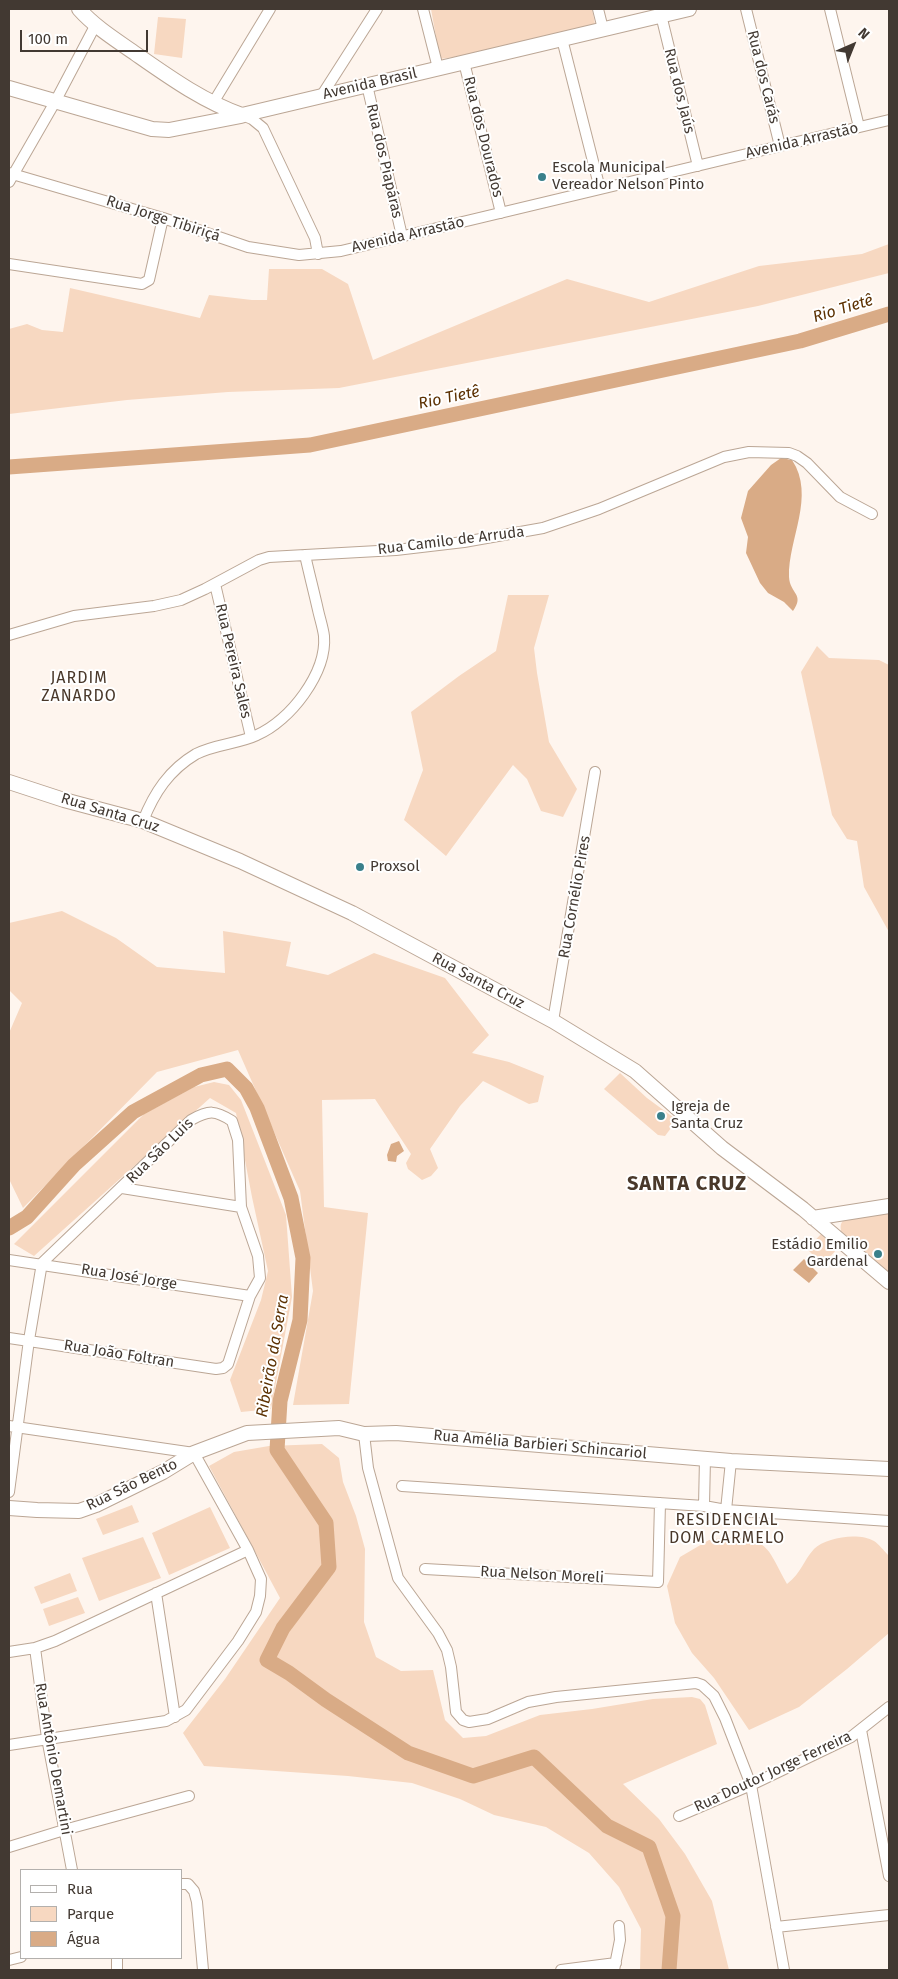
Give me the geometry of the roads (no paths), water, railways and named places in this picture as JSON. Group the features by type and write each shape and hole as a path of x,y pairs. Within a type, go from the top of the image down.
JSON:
{"street":[{"path":"79,9 96,26 154,67 213,103 252,119 263,128 315,238 318,254"},
{"path":"213,103 270,9"},
{"path":"322,96 377,9"},
{"path":"423,9 438,68"},
{"path":"598,9 603,29"},
{"name":"Avenida Brasil","path":"242,115 689,9"},
{"name":"Rua dos Carás","path":"746,9 780,146"},
{"path":"830,9 859,127"},
{"name":"Rua dos Jaús","path":"661,15 698,166"},
{"path":"10,176 55,102 96,26"},
{"path":"562,39 600,189"},
{"name":"Rua dos Dourados","path":"464,62 501,213"},
{"name":"Rua dos Piapáras","path":"367,85 402,236"},
{"path":"9,88 152,129 169,130 242,115"},
{"name":"Avenida Arrastão","path":"318,254 342,251 889,120"},
{"name":"Rua Jorge Tibiriçá","path":"10,176 163,218 248,247 299,255 318,254"},
{"path":"9,264 138,285 142,284 149,280 163,218"},
{"name":"Rua Camilo de Arruda","path":"9,635 74,616 154,606 180,600 269,557 396,550 464,542 543,528 599,509 724,457 749,452 789,453 797,456 807,463 840,497 872,514"},
{"path":"143,821 152,800 163,782 180,766 196,754 251,737 272,727 289,713 311,682 320,664 324,636 305,555"},
{"name":"Rua Pereira Sales","path":"215,584 251,737"},
{"name":"Rua Cornélio Pires","path":"553,1021 595,772"},
{"name":"Rua Santa Cruz","path":"9,782 64,800 143,821 240,862 327,901 553,1021 634,1071 722,1148 814,1218 889,1282"},
{"name":"Rua São Luis","path":"42,1263 191,1120 201,1114 214,1111 232,1121 238,1140 241,1207 258,1256 260,1278 250,1296 228,1364"},
{"path":"122,1188 241,1207"},
{"path":"814,1218 889,1206"},
{"name":"Rua José Jorge","path":"9,1260 42,1263 250,1296"},
{"path":"9,1492 13,1427 42,1263"},
{"name":"Rua João Foltran","path":"9,1338 216,1369 228,1364"},
{"path":"9,1745 166,1721 186,1710 238,1641 256,1612 261,1579 248,1550 194,1454 13,1427"},
{"name":"Rua Amélia Barbieri Schincariol","path":"194,1454 248,1433 339,1428 364,1434 396,1433 731,1461 889,1470"},
{"path":"364,1434 368,1468 398,1578 438,1633 447,1650 456,1712 463,1720 469,1722 488,1719 528,1702 556,1697 696,1683 702,1685 714,1696 725,1718 751,1785 784,1970"},
{"name":"Rua São Bento","path":"9,1508 79,1511 96,1505 163,1472 194,1454"},
{"path":"704,1506 705,1458"},
{"path":"726,1510 731,1461"},
{"path":"402,1486 704,1506 726,1510 889,1521"},
{"name":"Rua Nelson Moreli","path":"425,1569 658,1582 660,1503"},
{"path":"9,1652 35,1648 55,1641 248,1550"},
{"path":"156,1593 175,1717"},
{"name":"Rua Antônio Demartini","path":"35,1648 46,1738 72,1869"},
{"name":"Rua Doutor Jorge Ferreira","path":"679,1816 751,1785 851,1737 889,1707"},
{"path":"861,1730 889,1876"},
{"path":"9,1847 189,1796"},
{"path":"184,1884 194,1891 197,1902 203,1970"},
{"path":"776,1927 889,1915"},
{"path":"561,1970 615,1966 620,1940 620,1926"}],"water":[{"path":"781,458 792,460 799,474 802,488 799,518 790,563 790,583 798,601 793,611 784,602 768,593 760,583 746,553 748,537 741,518 748,491 771,465"},
{"path":"399,1141 404,1151 397,1156 396,1162 388,1161 387,1155 391,1144"},
{"path":"804,1259 818,1273 809,1283 793,1270"}],"waterway":[{"name":"Rio Tietê","path":"9,467 310,445 800,341 889,314"},
{"name":"Ribeirão da Serra","path":"9,1228 27,1217 74,1165 133,1112 201,1075 227,1069 246,1088 257,1108 291,1198 303,1258 300,1320 280,1401 277,1450 326,1523 329,1567 283,1628 267,1660 408,1753 473,1776 534,1757 607,1826 649,1847 673,1916 669,1970"}],"place":[{"name":"Escola Municipal Vereador Nelson Pinto","path":"542,177"},
{"name":"Proxsol","path":"360,867"},
{"name":"Igreja de Santa Cruz","path":"661,1116"},
{"name":"Estádio Emilio Gardenal","path":"878,1254"}],"district":[{"name":"JARDIM ZANARDO","path":"79,688"},
{"name":"SANTA CRUZ","path":"687,1184"},
{"name":"RESIDENCIAL DOM CARMELO","path":"727,1530"}]}
